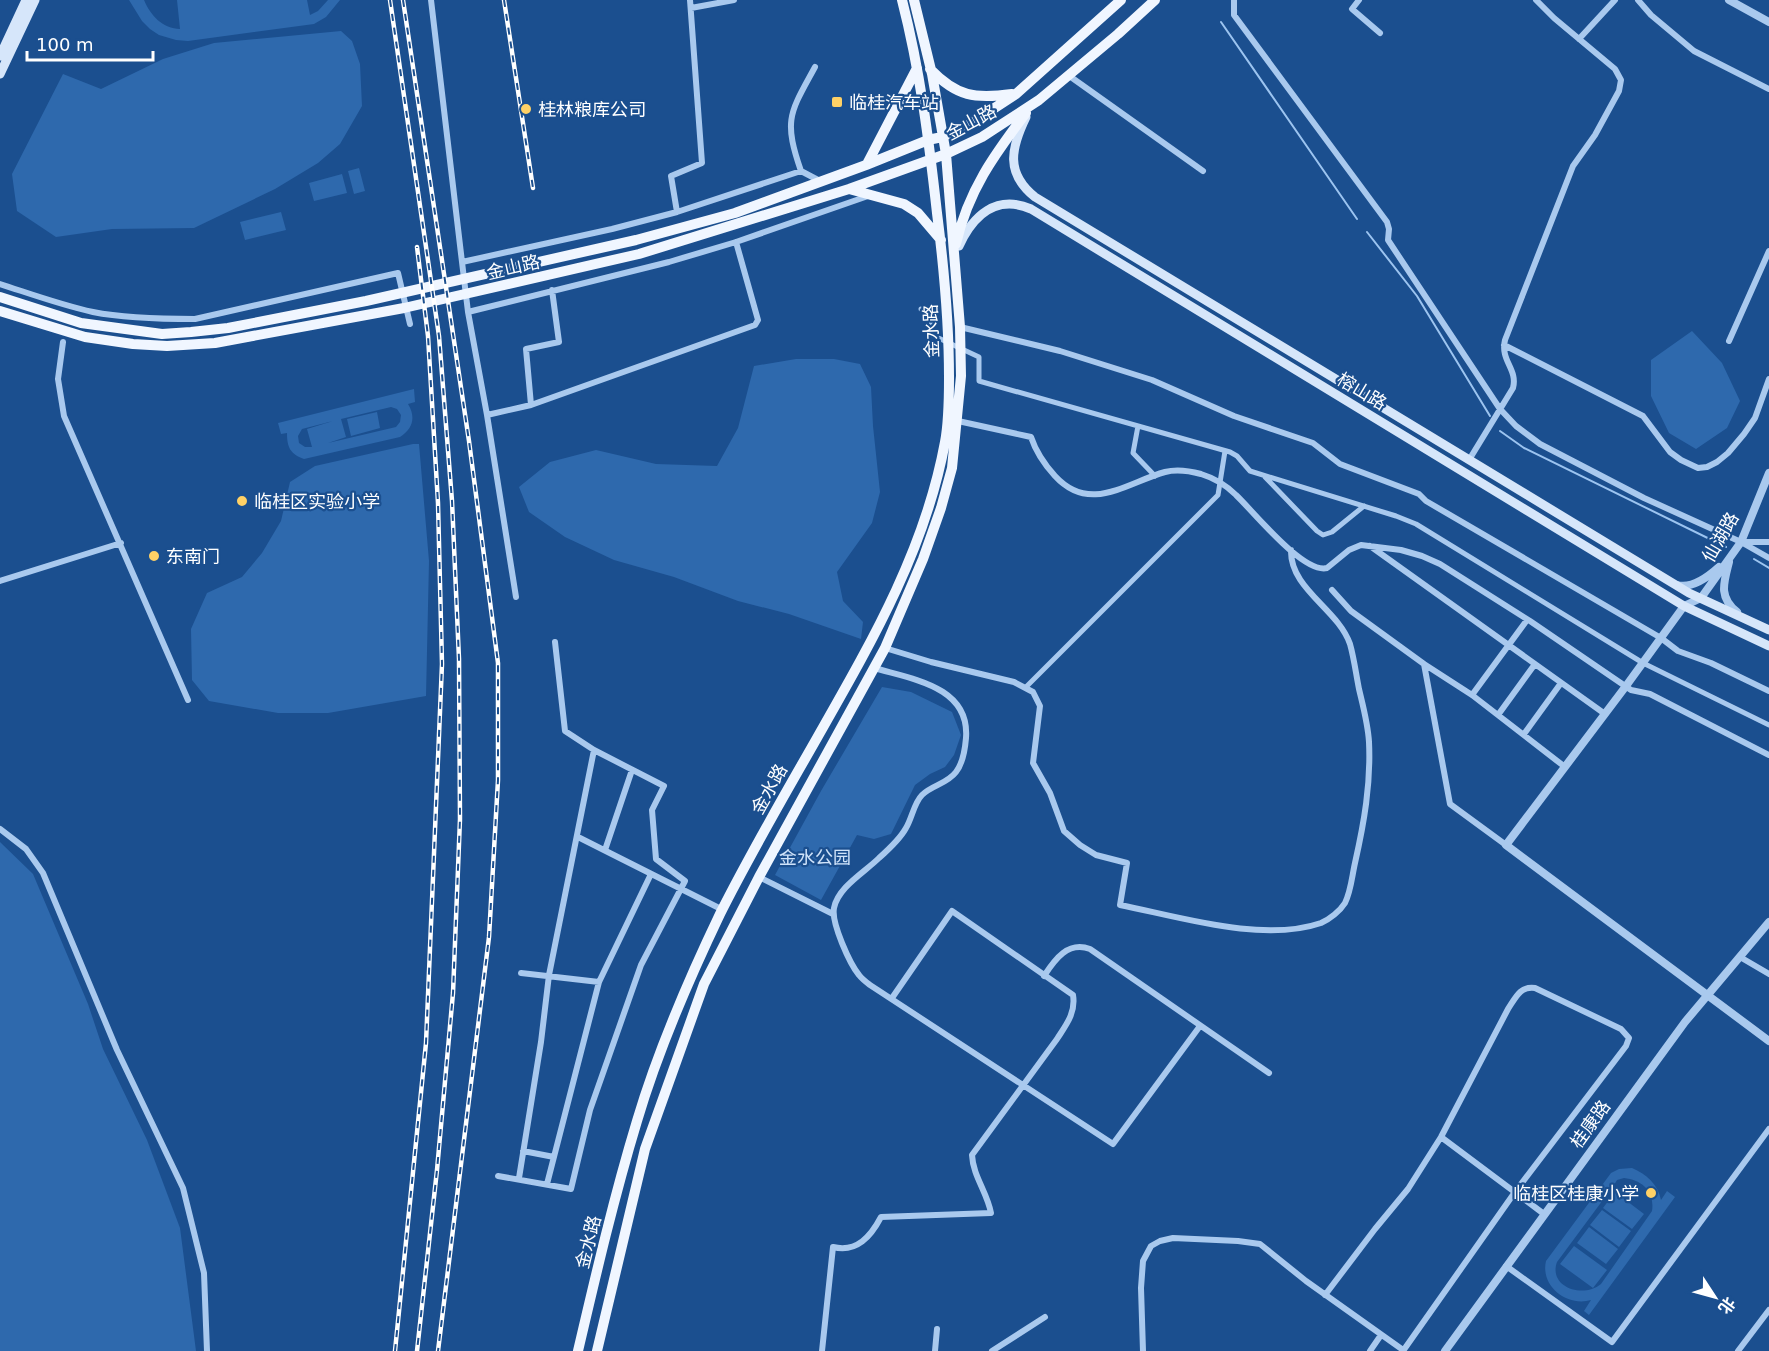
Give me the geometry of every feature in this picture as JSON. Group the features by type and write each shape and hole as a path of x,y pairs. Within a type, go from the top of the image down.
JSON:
{"main road":[{"path":"0,56 26,0"},
{"path":"0,74 35,0"},
{"path":"902,0 912,16"},
{"path":"912,16 914,0"},
{"name":"金山路","path":"0,297 81,323 130,330 162,333 228,328 366,301 636,240 735,213 967,126 1016,94 1121,0"},
{"path":"954,256 961,225 985,168 1032,105 1118,34 1155,0"},
{"name":"金水路","path":"578,1351 637,1119 692,974 761,837 885,615 916,545 946,441 948,301 912,16"},
{"name":"金水路","path":"597,1351 645,1149 705,984 759,877 885,648 912,587 941,508 952,468 961,376 960,327 946,154 930,69 912,16"},
{"path":"867,164 917,68"},
{"path":"930,69 945,84 966,94 992,97 1016,94"},
{"name":"金山路","path":"0,311 85,337 167,346 215,343 404,308 639,254 849,189 946,154 982,137 1032,105"},
{"name":"榕山路","path":"1032,105 1019,133 1013,159 1020,183 1035,197 1674,584 1769,630"},
{"path":"849,189 891,199 918,213 941,241"},
{"name":"榕山路","path":"954,256 969,226 991,208 1011,204 1021,204 1031,208 1672,599 1769,646"}],"street":[{"path":"431,0 468,312 516,597"},
{"path":"677,212 671,176 702,163 690,0"},
{"path":"691,8 734,0"},
{"path":"1234,0 1234,15 1387,222 1388,240 1500,409 1516,426 1540,444 1644,498 1741,542 1769,558"},
{"path":"1359,0 1352,9 1380,33"},
{"path":"1468,460 1513,388 1515,380 1504,355 1504,345 1573,166 1595,135 1621,85 1619,74 1615,69 1536,0"},
{"path":"1578,39 1615,0"},
{"path":"1638,0 1651,15 1695,51 1769,88"},
{"path":"1729,0 1769,22"},
{"path":"815,67 795,104 791,117 790,137 801,171 820,181"},
{"path":"1068,75 1203,171"},
{"path":"462,262 612,229 677,212 801,171"},
{"path":"468,312 669,262 736,242 872,195"},
{"path":"487,414 531,405 755,325 758,320 736,242"},
{"path":"1729,341 1769,251"},
{"path":"0,284 96,313 171,319 195,318 398,273 410,324"},
{"path":"531,405 526,349 559,342 552,290"},
{"path":"921,309 931,309 932,335 979,357 979,381 1225,451 1237,456 1251,471 1264,476 1416,524 1643,663 1769,725"},
{"path":"960,327 1060,351 1152,380 1234,416 1313,443 1340,464 1419,494 1426,501 1661,638 1678,651 1711,663 1769,691"},
{"path":"63,342 58,380 64,416 188,700"},
{"path":"1504,345 1643,416 1670,452 1680,460 1698,468 1717,462 1744,434 1755,418 1769,379"},
{"path":"958,421 1031,437 1051,472 1068,488 1080,493 1105,494 1167,471 1190,471 1220,482 1236,495 1267,530 1315,568 1323,569 1356,546 1401,550 1422,556 1440,564 1631,690 1650,694 1769,754"},
{"path":"1138,426 1133,453 1155,476"},
{"path":"1026,687 1218,495 1225,451"},
{"name":"仙湖路","path":"1684,606 1701,598 1741,542 1769,473"},
{"path":"1264,476 1320,534 1327,535 1332,532 1364,506"},
{"path":"1741,542 1769,542"},
{"path":"0,581 120,543"},
{"path":"1369,546 1605,714"},
{"path":"885,648 1014,682 1026,687 1038,698 1040,706 1032,758 1035,769 1050,793 1064,831 1070,838 1096,855 1127,863 1120,904 1246,930 1297,928 1322,922 1338,912 1345,903 1350,890 1366,812 1369,740 1349,643 1339,626 1298,576 1292,560 1292,550"},
{"path":"1674,584 1683,586 1697,582 1712,574 1730,557"},
{"path":"1730,557 1723,585 1725,598 1729,606 1744,618"},
{"path":"1332,590 1351,611 1424,664 1473,695 1565,766"},
{"path":"1672,599 1675,617"},
{"path":"1506,845 1684,606"},
{"path":"1675,617 1687,613 1700,614"},
{"path":"1473,695 1527,620"},
{"path":"498,1176 571,1189 590,1110 641,965 685,881 656,859 652,810 664,786 594,750 565,731 555,642"},
{"path":"1424,664 1450,804 1769,1041"},
{"path":"1498,715 1535,664"},
{"path":"874,668 927,683 944,691 963,713 967,734 961,766 954,775 922,795 901,836 848,885 834,906 833,914 847,955 859,975 870,985 1113,1144 1200,1026"},
{"path":"1524,734 1561,683"},
{"path":"519,1178 541,1042 549,975 594,750"},
{"path":"604,850 632,770"},
{"path":"0,829 26,849 43,873 117,1050 183,1188 204,1273 207,1351"},
{"path":"578,837 723,910"},
{"path":"547,1184 599,982 651,874"},
{"path":"759,877 833,914"},
{"path":"822,1351 833,1247 844,1250 859,1243 873,1231 881,1217 991,1213 988,1200 973,1167 972,1155 1057,1040 1073,1010 1073,995 952,911 892,998"},
{"name":"桂康路","path":"1445,1351 1685,1022 1769,922"},
{"path":"1044,976 1061,954 1069,949 1084,947 1099,955 1269,1073"},
{"path":"1740,957 1769,974"},
{"path":"521,973 599,982"},
{"path":"1143,1351 1141,1287 1143,1262 1151,1246 1173,1238 1238,1240 1260,1244 1325,1295 1403,1351 1515,1192 1626,1046 1629,1038 1621,1029 1535,988 1526,987 1521,990 1508,1009 1441,1137 1408,1189 1325,1295"},
{"path":"1506,1266 1612,1342 1769,1129"},
{"path":"1441,1137 1544,1214"},
{"path":"523,1152 554,1157"},
{"path":"1738,1351 1769,1310"},
{"path":"992,1351 1045,1317"},
{"path":"935,1351 937,1329"},
{"path":"1370,1351 1381,1335"}],"green space":[{"path":"129,0 144,0 158,20 168,27 180,29 177,0 307,0 310,15 318,11 328,0 340,0 326,17 314,24 188,41 159,35 150,29"},
{"path":"341,31 352,41 360,64 362,106 340,144 318,163 275,189 194,228 112,229 56,237 17,211 12,174 63,74 101,89 163,59 214,43"},
{"path":"359,168 365,191 354,194 348,171"},
{"path":"342,174 347,193 314,201 309,183"},
{"path":"281,212 286,230 245,240 240,222"},
{"path":"1692,331 1722,363 1740,401 1727,428 1696,449 1669,433 1651,396 1651,360"},
{"path":"796,359 834,359 860,364 871,387 880,492 872,523 837,572 843,601 863,622 861,639 789,614 738,601 674,577 614,560 565,537 529,512 519,487 550,462 596,450 656,464 717,466 738,428 754,366"},
{"path":"414,389 415,402 408,404 412,422 408,430 400,437 304,459 295,455 290,449 287,433 281,434 278,423","holes":["391,407 397,409 401,415 396,427 328,443 346,437 341,419","333,421 307,429 312,447 305,447 299,443 298,436 302,429"]},
{"path":"377,412 380,428 351,436 347,419"},
{"path":"419,444 429,561 426,696 328,713 278,713 209,701 192,680 191,629 207,593 242,577 262,553 281,521 290,482 315,466"},
{"name":"金水公园","path":"882,687 911,692 952,712 961,735 954,755 945,767 915,785 891,834 874,839 857,835 821,900 775,875"},
{"path":"0,842 33,874 88,1004 103,1049 147,1140 180,1228 196,1351 0,1351"},
{"path":"1632,1168 1642,1173 1654,1184 1661,1200 1667,1191 1675,1197 1589,1315 1584,1311 1591,1300 1573,1301 1565,1298 1552,1287 1547,1279 1546,1261 1611,1173 1619,1169","holes":["1630,1179 1642,1184 1649,1192 1652,1211 1601,1284 1585,1290 1569,1288 1562,1284 1556,1271 1557,1262 1617,1180"]},
{"path":"1615,1192 1644,1214 1632,1229 1603,1208"},
{"path":"1602,1210 1631,1231 1619,1247 1590,1225"},
{"path":"1589,1227 1618,1249 1606,1264 1577,1243"},
{"path":"1574,1246 1607,1270 1593,1288 1560,1264"}],"waterway":[{"path":"1221,22 1357,219"},
{"path":"1367,232 1417,296 1490,416"},
{"path":"1500,431 1524,448 1726,547"},
{"path":"1754,559 1769,568"}],"railway":[{"path":"390,0 439,336 452,501 459,659 460,819 453,993 417,1351"},
{"path":"403,0 469,441 498,663 498,780 489,937 438,1351"},
{"path":"504,0 533,188"},
{"path":"395,1351 426,1043 442,664 438,503 428,336 417,247"}],"place":[{"name":"临桂汽车站","path":"837,102"},
{"name":"桂林粮库公司","path":"526,109"},
{"name":"临桂区实验小学","path":"242,501"},
{"name":"东南门","path":"154,556"},
{"name":"临桂区桂康小学","path":"1651,1193"}]}
